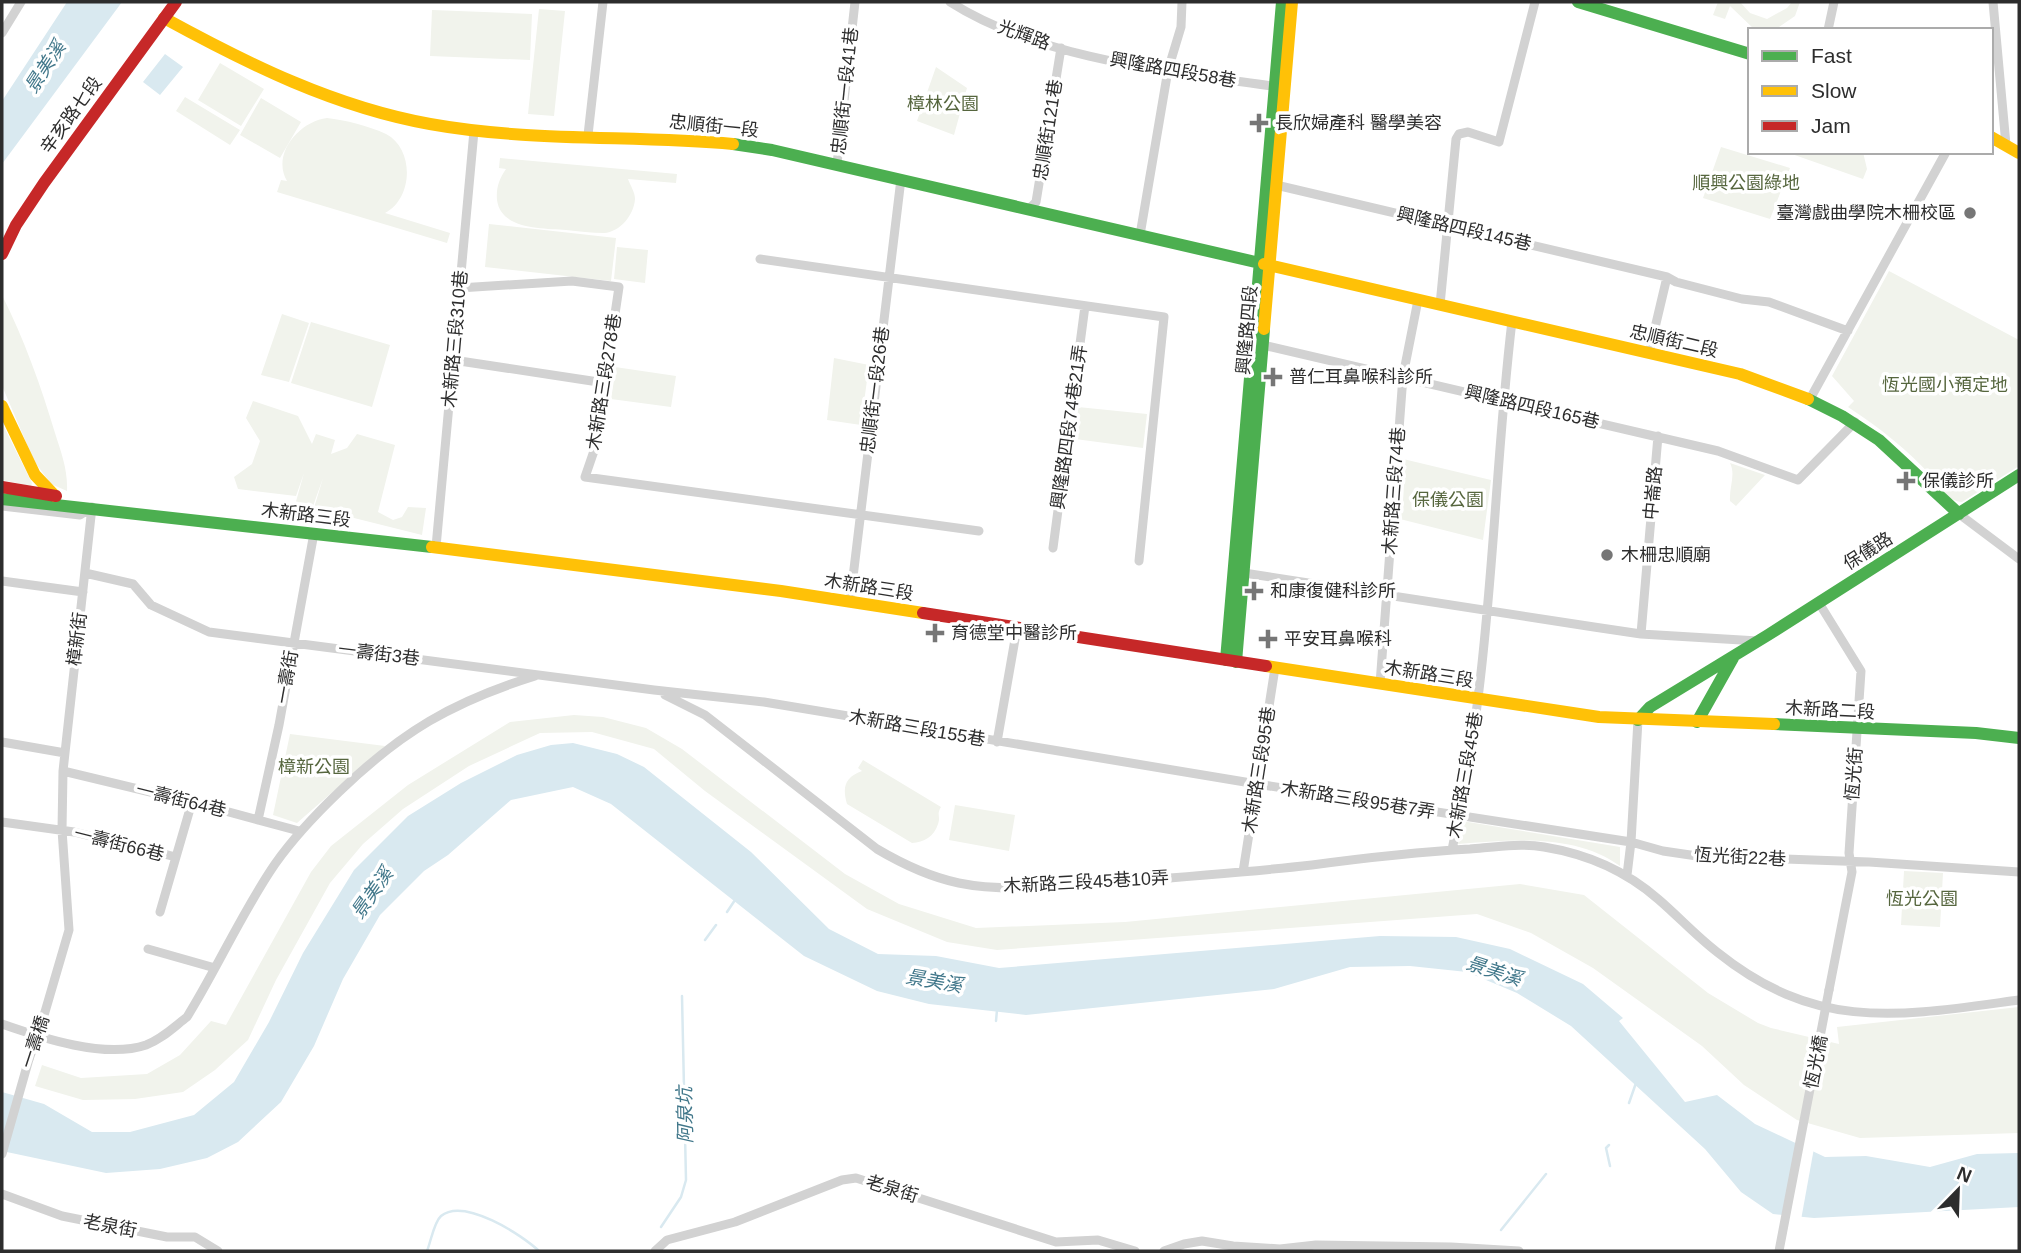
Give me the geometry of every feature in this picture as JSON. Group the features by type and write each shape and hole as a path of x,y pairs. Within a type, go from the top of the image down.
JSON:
{"main road":[{"name":"辛亥路七段","path":"2,254 16,225 44,183 176,2"},
{"name":"興隆路四段","path":"1231,661 1265,264 1276,185 1282,2"},
{"name":"興隆路四段","path":"1231,661 1244,573 1263,345 1265,195 1292,2"},
{"path":"1578,2 1748,53"},
{"name":"忠順街一段","path":"164,18 254,66 325,95 405,119 474,131 678,138 733,143 837,164 1265,264"},
{"path":"1993,138 2019,153"},
{"name":"忠順街二段","path":"1265,264 1740,374 1811,399 1855,422 1898,456 1942,501 1959,514"},
{"path":"2,406 34,475 55,496"},
{"name":"保儀路","path":"1638,720 1650,707 1759,641 2019,475"},
{"name":"木新路三段","path":"2,487 83,501 92,507"},
{"name":"木新路三段","path":"2,499 436,547 713,582 1576,715 1638,720"},
{"path":"1697,722 1735,655"},
{"name":"木新路二段","path":"1638,720 1976,733 2019,738"}],"street":[{"path":"2,33 21,2"},
{"path":"588,135 603,2"},
{"name":"忠順街一段41巷","path":"837,164 855,2"},
{"name":"光輝路","path":"950,2 980,18 1061,48"},
{"path":"1140,235 1168,70 1181,27 1182,2"},
{"path":"1440,305 1456,139 1463,132 1499,142 1535,2"},
{"path":"1828,28 1834,2"},
{"path":"1993,2 2006,145"},
{"name":"興隆路四段58巷","path":"1061,48 1168,70 1280,87"},
{"name":"忠順街121巷","path":"1029,209 1036,202 1061,48"},
{"name":"木新路三段310巷","path":"436,547 474,131"},
{"path":"1811,399 1945,154"},
{"name":"忠順街一段26巷","path":"850,602 901,179"},
{"path":"1265,195 1276,185"},
{"name":"興隆路四段145巷","path":"1276,185 1667,277 1689,286 1769,302 1848,331"},
{"path":"760,259 1164,317 1139,561"},
{"path":"1649,353 1667,277"},
{"name":"木新路三段278巷","path":"459,288 572,281 619,287 595,448 585,477 860,514"},
{"name":"木新路三段74巷","path":"1380,684 1403,376 1418,300"},
{"name":"興隆路四段74巷21弄","path":"1053,548 1085,306"},
{"name":"木新路三段45巷","path":"1452,850 1478,699 1511,321"},
{"name":"興隆路四段165巷","path":"1263,345 1718,451 1798,480 1855,422"},
{"path":"453,360 605,383"},
{"name":"中崙路","path":"1641,634 1658,436"},
{"name":"木新路三段","path":"2,506 80,515 92,507"},
{"name":"樟新街","path":"62,830 63,771 92,507"},
{"path":"860,514 979,531"},
{"name":"忠順街二段","path":"1959,514 2019,559"},
{"name":"一壽街","path":"258,820 279,724 314,533"},
{"name":"一壽街3巷","path":"85,573 133,584 151,606 209,632 650,689"},
{"path":"1244,573 1641,634 1759,641"},
{"path":"2,581 83,592"},
{"name":"恆光街","path":"1819,603 1861,671 1851,867"},
{"name":"木新路三段155巷","path":"650,689 764,702 997,742 1017,628"},
{"name":"木新路三段95巷","path":"1243,872 1275,668"},
{"path":"2,1024 103,1051 127,1050 149,1044 169,1032 187,1017 274,866 299,831 368,764 418,726 480,694 543,675"},
{"name":"木新路三段45巷10弄","path":"650,689 705,715 877,849 908,867 962,885 1021,889 1243,872 1452,850 1544,847 1599,861 1627,875 1657,897 1715,951 1739,968 1770,987 1815,1006 1863,1013 1944,1010 2019,1000"},
{"path":"1627,875 1638,720"},
{"path":"2,742 65,753"},
{"name":"木新路三段95巷7弄","path":"997,742 1631,842"},
{"name":"一壽街64巷","path":"63,771 299,831"},
{"path":"160,912 192,802"},
{"name":"一壽街66巷","path":"2,822 62,830 176,857"},
{"name":"一壽橋","path":"2,1154 69,930 62,830"},
{"name":"恆光街22巷","path":"1631,842 1663,851 1697,856 1851,867 2019,872"},
{"name":"恆光橋","path":"1779,1251 1851,867"},
{"path":"148,950 215,968"},
{"name":"老泉街","path":"655,1251 667,1240 735,1222 842,1180 856,1178 1056,1242 1098,1240 1135,1251"},
{"name":"老泉街","path":"2,1194 62,1216 167,1237 195,1237 218,1251"},
{"path":"1164,1251 1202,1241 1280,1249 1316,1245 1518,1251"}],"green space":[{"path":"1718,2 1740,2 1750,13 1767,19 1787,8 1792,2 1800,2 1795,16 1776,28 1753,28 1730,6 1725,19 1713,15"},
{"path":"539,9 565,11 554,116 528,114"},
{"path":"432,10 532,14 530,60 430,56"},
{"path":"220,63 264,89 241,126 198,100"},
{"name":"樟林公園","path":"936,67 967,88 954,135 917,121"},
{"path":"185,97 240,130 230,145 176,111"},
{"path":"261,98 301,122 280,158 240,135"},
{"path":"327,118 372,128 395,141 406,162 407,174 401,197 385,213 450,233 447,243 277,192 281,180 287,181 283,160 291,140 307,125"},
{"name":"順興公園綠地","path":"1721,147 1790,168 1770,219 1703,198"},
{"path":"1792,154 1863,154 1867,169 1863,179"},
{"path":"500,158 677,174 676,183 628,179 635,199 632,211 621,226 610,232 535,228 515,222 500,210 498,188 506,169 499,168"},
{"path":"489,224 616,238 611,281 485,267"},
{"path":"617,247 648,250 645,283 614,279"},
{"name":"恆光國小預定地","path":"1889,271 2019,340 2019,466 1962,502 1949,497 1904,449 1848,407 1854,401 1832,376"},
{"path":"2,295 44,398 64,461 67,491 51,484 34,461 3,388"},
{"path":"282,314 309,323 289,382 261,375"},
{"path":"311,322 390,345 372,407 291,383"},
{"path":"834,358 869,365 861,425 827,420"},
{"path":"615,367 676,376 671,407 611,399"},
{"path":"253,401 298,416 312,444 316,434 335,440 331,454 347,448 357,434 395,445 378,512 393,520 402,517 408,507 426,508 422,535 314,508 323,478 312,509 295,505 304,473 296,496 238,489 234,477 252,464 260,441 246,418"},
{"path":"1078,407 1147,414 1143,448 1075,439"},
{"path":"2,423 32,483 31,486 2,480"},
{"name":"保儀公園","path":"1399,458 1491,480 1483,540 1396,518"},
{"path":"1730,463 1765,475 1736,506 1730,501"},
{"path":"574,715 603,717 646,728 682,749 845,874 899,904 976,928 1125,922 1520,884 1584,895 1708,993 1771,1028 1839,1044 1837,1027 2019,1007 2019,1133 1860,1138 1797,1120 1744,1085 1702,1046 1593,968 1531,933 1477,914 997,950 947,942 867,909 705,791 654,749 592,732 540,733 469,766 403,809 363,844 330,883 276,980 248,1040 215,1070 183,1092 135,1099 83,1100 35,1086 42,1065 81,1078 147,1074 180,1055 211,1021 226,1025 311,872 331,846 408,785 510,722"},
{"name":"樟新公園","path":"290,734 385,746 297,823 273,815"},
{"path":"863,760 941,807 938,824 931,835 912,843 847,804 846,783 862,771 858,768"},
{"path":"955,805 1015,815 1009,851 949,840"},
{"path":"1462,821 1620,847 1620,866 1602,855 1563,843 1499,841 1458,844"},
{"name":"恆光公園","path":"1904,871 1943,873 1940,927 1901,925"}],"water":[{"name":"景美溪","path":"67,2 122,2 2,164 2,101"},
{"path":"165,54 183,67 160,95 143,82"},
{"name":"景美溪","path":"573,743 617,754 644,767 751,852 829,929 878,954 936,956 999,968 1380,936 1456,937 1510,949 1583,984 1623,1018 1619,1021 1685,1102 1717,1095 1755,1124 1825,1157 1866,1156 1930,1167 1977,1154 2019,1153 2019,1207 1814,1218 1773,1214 1741,1192 1705,1149 1571,1026 1517,993 1467,972 1410,966 1350,967 1274,989 1026,1015 929,1004 877,991 804,956 611,804 573,787 511,800 448,855 424,871 380,915 343,979 314,1046 281,1102 238,1142 207,1158 160,1169 106,1173 2,1151 2,1092 44,1104 92,1132 130,1132 194,1115 234,1082 269,1022 303,953 354,870 408,816 461,783 517,755 551,745"}],"pier":[{"path":"1797,1140 1814,1148 1801,1220 1783,1218"}],"waterway":[{"name":"阿泉坑","path":"727,912 735,900"},
{"name":"阿泉坑","path":"705,940 716,925"},
{"name":"阿泉坑","path":"661,1227 681,1197 686,1180 682,996"},
{"path":"996,1021 997,1010"},
{"path":"1629,1103 1636,1083"},
{"path":"1609,1145 1606,1148 1610,1166"},
{"path":"1501,1230 1546,1174"},
{"name":"阿泉坑","path":"427,1251 439,1219 451,1211 464,1211 492,1220 539,1251"}],"traffic: fast":[{"path":"1226,660 1282,2"},
{"path":"1578,2 1748,53"},
{"path":"733,144 772,150 1264,264"},
{"path":"1236,662 1264,329"},
{"path":"1808,399 1842,416 1879,440 1959,514"},
{"path":"1638,720 1650,707 2019,475"},
{"path":"2,499 432,547"},
{"path":"1697,722 1733,658"},
{"path":"1774,724 1976,733 2019,738"}],"traffic: slow":[{"path":"1264,329 1292,2"},
{"path":"164,18 293,82 360,107 430,124 543,136 733,144"},
{"path":"1993,138 2019,153"},
{"path":"1264,264 1740,374 1808,399"},
{"path":"2,406 35,475 55,496"},
{"path":"432,547 781,591 923,613"},
{"path":"1266,666 1599,717 1774,724"}],"traffic: jam":[{"path":"2,254 16,225 44,183 176,2"},
{"path":"2,487 56,496"},
{"path":"923,613 1266,666"}],"place":[{"name":"長欣婦產科 醫學美容","path":"1259,123"},
{"name":"臺灣戲曲學院木柵校區","path":"1970,213"},
{"name":"普仁耳鼻喉科診所","path":"1273,377"},
{"name":"保儀診所","path":"1906,481"},
{"name":"木柵忠順廟","path":"1607,555"},
{"name":"和康復健科診所","path":"1254,591"},
{"name":"育德堂中醫診所","path":"935,633"},
{"name":"平安耳鼻喉科","path":"1268,639"}]}
